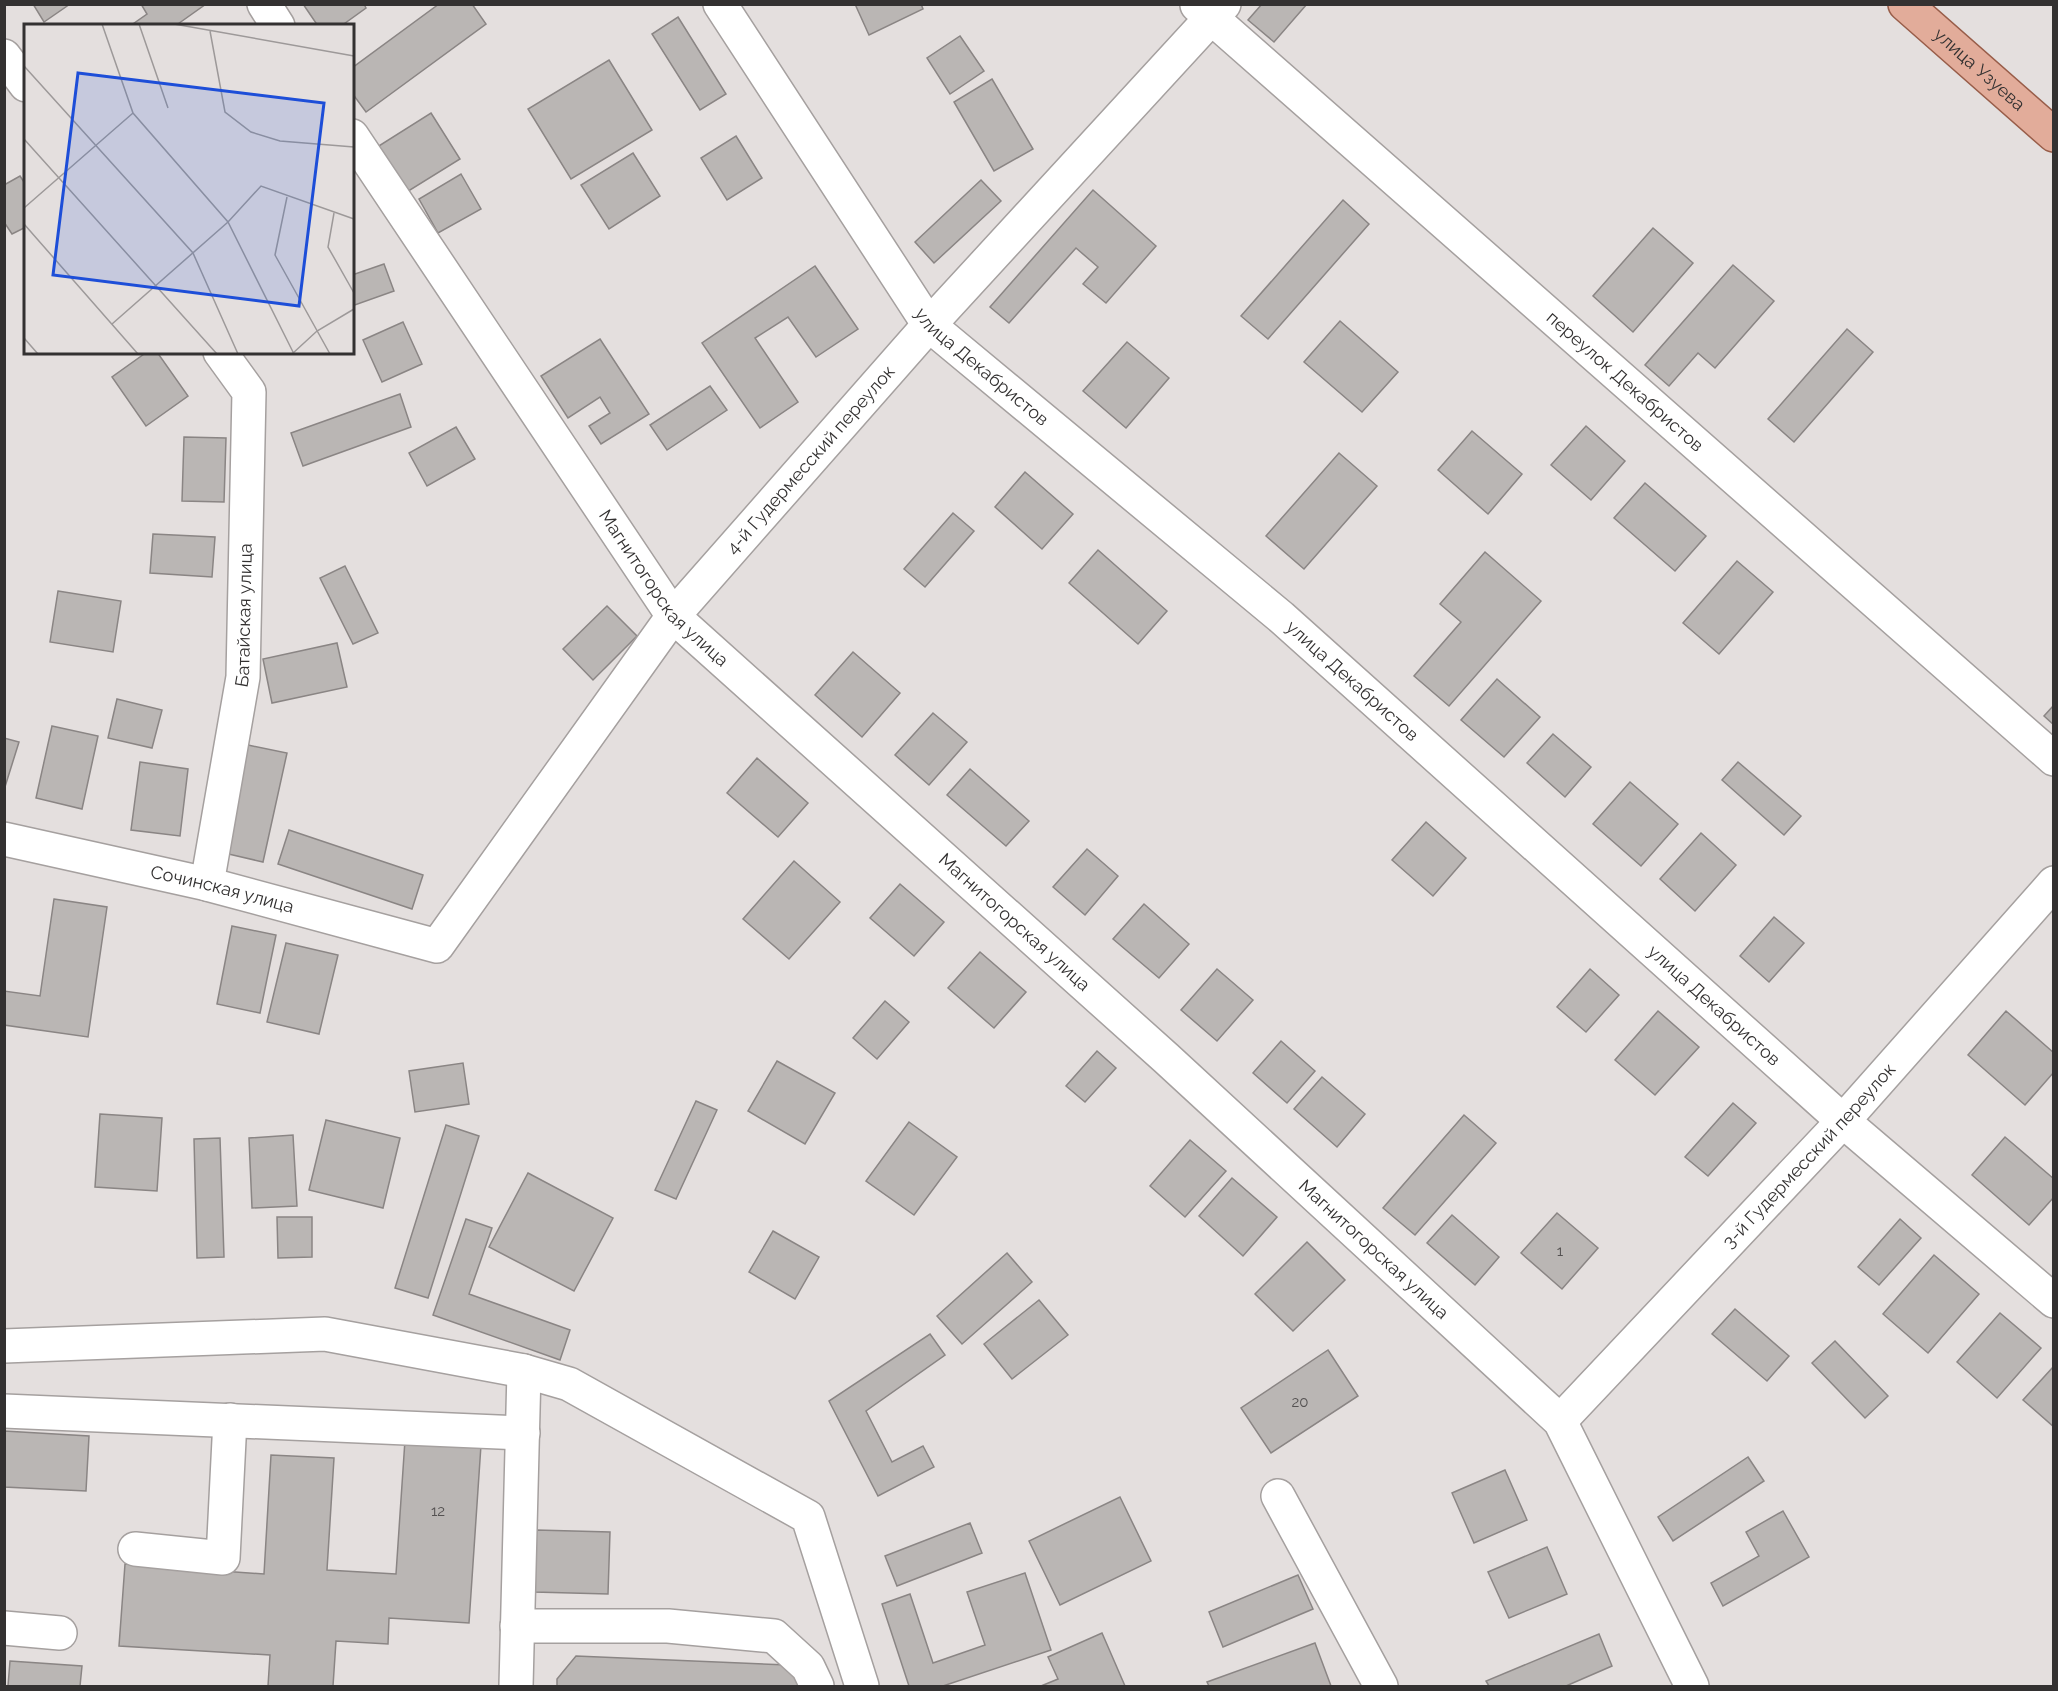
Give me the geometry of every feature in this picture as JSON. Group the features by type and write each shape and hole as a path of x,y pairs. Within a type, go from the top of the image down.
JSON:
{"main road":[{"name":"улица Узуева","path":"1905,4 2054,135"}],"street":[{"path":"264,4 277,24"},
{"name":"улица Декабристов","path":"720,4 928,325 1281,617 1843,1121 2054,1301"},
{"name":"4-й Гудермесский переулок","path":"437,946 673,616 928,325 1211,9"},
{"name":"переулок Декабристов","path":"1211,9 2054,759"},
{"path":"4,56 24,82"},
{"name":"Магнитогорская улица","path":"354,139 673,616 1166,1058 1560,1421 1692,1686"},
{"name":"Батайская улица","path":"207,884 244,665 249,392 221,354"},
{"name":"Сочинская улица","path":"4,839 207,884 437,946"},
{"name":"3-й Гудермесский переулок","path":"1560,1421 1843,1121 2054,883"},
{"path":"4,1346 325,1334 525,1371 568,1384 808,1517 862,1686"},
{"path":"516,1686 525,1371"},
{"path":"4,1411 523,1433"},
{"path":"135,1549 223,1558 230,1420"},
{"path":"1278,1496 1381,1686"},
{"path":"517,1626 668,1626 774,1636 808,1667 817,1686"},
{"path":"4,1628 60,1633"}],"building":[{"path":"33,4 70,4 44,22"},
{"path":"141,4 206,4 178,24 133,24 147,14"},
{"path":"303,4 364,4 366,8 344,24 317,24"},
{"path":"439,4 472,4 486,24 366,112 354,96 354,67"},
{"path":"855,4 921,4 923,9 869,35"},
{"path":"1262,4 1307,4 1274,42 1248,20"},
{"path":"678,17 726,94 700,110 652,34"},
{"path":"960,36 984,71 950,94 927,58"},
{"path":"609,60 652,130 571,179 528,109"},
{"path":"992,79 1033,149 994,171 954,102"},
{"path":"431,113 460,159 402,195 374,149"},
{"path":"736,136 762,178 727,200 701,158"},
{"path":"633,153 660,196 609,229 581,185"},
{"path":"461,174 481,209 438,233 419,199"},
{"path":"20,176 24,182 24,228 12,234 4,222 4,185"},
{"path":"981,180 1001,201 934,263 915,242"},
{"path":"1093,190 1156,246 1106,303 1083,284 1098,267 1076,248 1009,323 990,307"},
{"path":"1343,200 1369,224 1268,339 1241,316"},
{"path":"1653,228 1693,263 1633,332 1593,296"},
{"path":"384,264 394,291 354,305 354,274"},
{"path":"1733,265 1774,301 1715,368 1698,353 1669,386 1645,365"},
{"path":"815,266 858,329 816,357 788,317 755,338 798,402 760,428 702,343"},
{"path":"1340,321 1398,372 1362,412 1304,362"},
{"path":"403,322 422,364 382,382 363,340"},
{"path":"1847,329 1873,352 1794,442 1768,419"},
{"path":"600,339 649,414 601,444 589,426 610,413 600,397 568,418 541,376"},
{"path":"1127,342 1169,378 1126,428 1083,391"},
{"path":"144,354 158,354 188,396 146,426 112,377"},
{"path":"710,386 727,410 667,450 650,425"},
{"path":"400,394 411,427 303,466 291,433"},
{"path":"1586,426 1625,461 1591,500 1551,465"},
{"path":"456,427 475,459 427,486 409,453"},
{"path":"1472,431 1522,474 1488,514 1438,470"},
{"path":"184,437 226,438 224,502 182,501"},
{"path":"1339,453 1377,486 1304,569 1266,536"},
{"path":"1025,472 1073,514 1042,549 995,507"},
{"path":"1645,483 1706,536 1675,571 1614,518"},
{"path":"953,513 974,531 925,587 904,569"},
{"path":"153,534 215,537 212,577 150,573"},
{"path":"1098,550 1167,611 1138,644 1069,583"},
{"path":"1485,552 1541,601 1449,706 1414,676 1461,622 1440,604"},
{"path":"1737,561 1773,592 1719,654 1683,623"},
{"path":"345,566 378,633 353,644 320,578"},
{"path":"58,591 121,601 113,652 50,642"},
{"path":"607,606 637,636 593,680 563,649"},
{"path":"337,643 347,687 272,703 263,659"},
{"path":"853,652 900,693 862,737 815,695"},
{"path":"1497,679 1540,717 1504,757 1461,720"},
{"path":"117,699 162,710 152,748 108,738"},
{"path":"2054,705 2054,725 2044,716"},
{"path":"933,713 967,742 929,785 895,755"},
{"path":"52,726 98,736 82,809 36,798"},
{"path":"1553,734 1591,767 1565,797 1527,763"},
{"path":"4,738 19,742 4,790"},
{"path":"248,745 287,753 263,862 224,853"},
{"path":"757,758 808,803 778,837 727,793"},
{"path":"140,762 188,769 180,836 131,830"},
{"path":"1738,762 1801,816 1784,835 1722,780"},
{"path":"970,769 1029,821 1006,846 947,795"},
{"path":"1630,782 1678,824 1641,866 1593,824"},
{"path":"1426,822 1466,858 1433,896 1392,860"},
{"path":"289,830 423,875 412,909 278,864"},
{"path":"1701,833 1736,865 1695,911 1660,879"},
{"path":"1087,849 1118,876 1085,915 1053,887"},
{"path":"794,861 840,902 789,959 743,919"},
{"path":"900,884 944,922 914,956 870,918"},
{"path":"54,899 107,907 88,1037 4,1025 4,991 40,996"},
{"path":"1144,904 1189,944 1159,978 1113,939"},
{"path":"1774,917 1804,943 1769,982 1740,956"},
{"path":"232,926 276,935 260,1013 217,1004"},
{"path":"286,943 338,955 319,1034 267,1022"},
{"path":"980,952 1026,992 994,1028 948,988"},
{"path":"1217,969 1253,1000 1217,1041 1181,1010"},
{"path":"1590,969 1619,995 1586,1032 1557,1007"},
{"path":"885,1001 909,1022 877,1059 853,1038"},
{"path":"1658,1011 1699,1047 1655,1095 1615,1060"},
{"path":"2006,1011 2054,1053 2054,1072 2025,1105 1968,1055"},
{"path":"1281,1041 1315,1071 1287,1103 1253,1073"},
{"path":"1097,1051 1116,1068 1085,1102 1066,1086"},
{"path":"777,1061 835,1093 805,1144 748,1111"},
{"path":"463,1063 469,1104 415,1112 409,1071"},
{"path":"1322,1077 1365,1114 1337,1147 1294,1109"},
{"path":"696,1101 717,1110 676,1199 655,1190"},
{"path":"1733,1103 1756,1123 1708,1176 1685,1157"},
{"path":"100,1114 162,1118 157,1191 95,1187"},
{"path":"1464,1115 1496,1143 1415,1235 1383,1208"},
{"path":"326,1120 400,1138 383,1208 309,1190"},
{"path":"909,1122 957,1157 914,1215 866,1181"},
{"path":"446,1125 479,1136 428,1298 395,1288"},
{"path":"293,1135 297,1206 252,1208 249,1138"},
{"path":"2005,1137 2054,1179 2054,1197 2029,1225 1972,1175"},
{"path":"220,1138 224,1257 197,1258 194,1139"},
{"path":"1190,1140 1226,1171 1185,1217 1150,1186"},
{"path":"528,1173 613,1218 574,1291 489,1247"},
{"path":"1232,1178 1277,1217 1243,1256 1199,1216"},
{"path":"1557,1213 1598,1248 1562,1289 1521,1253"},
{"path":"1452,1215 1499,1257 1475,1285 1427,1243"},
{"path":"277,1217 312,1217 312,1257 278,1258"},
{"path":"466,1219 492,1228 469,1294 570,1330 560,1360 433,1315"},
{"path":"1900,1219 1921,1238 1879,1285 1858,1267"},
{"path":"773,1231 819,1257 795,1299 749,1272"},
{"path":"1307,1242 1345,1280 1293,1331 1255,1294"},
{"path":"1007,1253 1032,1282 962,1344 937,1316"},
{"path":"1934,1255 1979,1294 1928,1353 1883,1314"},
{"path":"1039,1300 1068,1335 1012,1379 984,1344"},
{"path":"1735,1309 1789,1356 1767,1381 1712,1334"},
{"path":"2000,1313 2041,1348 1997,1398 1957,1362"},
{"path":"930,1334 945,1355 866,1411 892,1462 923,1446 934,1467 878,1496 829,1401"},
{"path":"1835,1341 1888,1396 1865,1418 1812,1363"},
{"path":"1328,1350 1358,1396 1271,1453 1241,1408"},
{"path":"2054,1366 2054,1427 2023,1400"},
{"path":"4,1431 89,1436 86,1491 4,1487"},
{"path":"405,1440 481,1445 469,1623 389,1618 388,1644 336,1641 333,1686 268,1686 270,1655 119,1646 125,1564 264,1574 271,1455 334,1458 327,1570 396,1574"},
{"path":"1748,1457 1764,1481 1673,1541 1658,1517"},
{"path":"1505,1470 1527,1520 1474,1543 1452,1493"},
{"path":"1120,1497 1151,1561 1060,1605 1029,1541"},
{"path":"1783,1511 1809,1557 1723,1606 1711,1583 1759,1556 1746,1532"},
{"path":"970,1523 982,1553 897,1586 885,1556"},
{"path":"536,1530 610,1532 608,1594 534,1592"},
{"path":"1547,1547 1567,1594 1509,1618 1488,1572"},
{"path":"1025,1573 1051,1650 943,1686 909,1686 882,1604 910,1594 933,1663 985,1645 967,1592"},
{"path":"1298,1575 1313,1609 1223,1647 1209,1612"},
{"path":"1102,1633 1125,1686 1041,1686 1058,1679 1048,1657"},
{"path":"1599,1634 1612,1666 1566,1686 1489,1686 1486,1681"},
{"path":"1315,1643 1331,1686 1209,1686 1207,1682"},
{"path":"576,1656 788,1665 808,1686 557,1686 557,1679"},
{"path":"10,1661 82,1666 80,1686 8,1686"}]}
